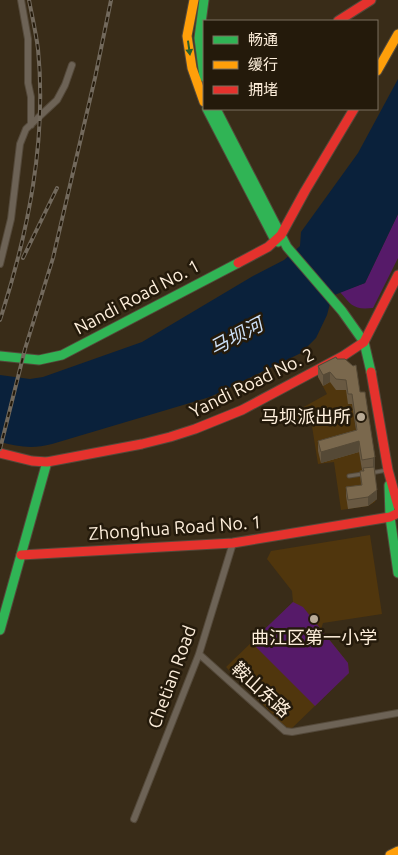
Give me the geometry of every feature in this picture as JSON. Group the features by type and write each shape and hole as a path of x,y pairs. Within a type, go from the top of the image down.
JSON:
{"main road":[{"path":"194,0 187,36 192,68 203,99"},
{"path":"203,73 198,52 198,37 204,0"},
{"path":"340,20 371,0"},
{"path":"378,69 398,34"},
{"path":"208,110 278,237 342,311 364,342 388,470 394,515 398,573"},
{"path":"216,110 278,237"},
{"path":"278,237 353,110"},
{"name":"Nandi Road No. 1","path":"0,356 39,360 62,355 268,247 278,237"},
{"name":"Yandi Road No. 2","path":"0,453 32,461 46,462 142,444 195,429 242,410 343,356 364,342 398,275"},
{"path":"0,630 46,462"},
{"path":"388,470 398,506"},
{"name":"Zhonghua Road No. 1","path":"21,555 233,543 394,515"},
{"path":"390,855 398,851"}],"street":[{"path":"21,0 28,39 28,83 31,97 31,124"},
{"path":"0,264 11,219 20,144 26,129 57,100 65,86 72,65"},
{"name":"Chetian Road","path":"134,819 199,654 233,543"},
{"name":"鞍山东路","path":"199,654 285,731 292,732 398,713"}],"lane":[{"path":"349,476 388,470"}],"shaded area":[{"path":"398,214 398,258 373,308 357,308 340,292 365,283"},
{"path":"336,367 352,404 362,470 373,468 377,494 375,502 368,506 341,510 334,462 318,464 311,420 299,424 293,413 327,394 318,377"},
{"name":"曲江区第一小学","path":"370,535 382,614 323,623 321,629 348,663 349,673 289,731 226,667 293,602 292,591 267,559 271,551"},
{"path":"293,602 303,607 348,663 349,673 315,706 251,642"}],"water":[{"name":"马坝河","path":"398,79 398,214 365,283 332,296 327,315 316,338 301,353 210,397 52,444 26,447 0,442 0,375 30,379 43,377 142,342 253,276 284,260 300,246 301,232 358,153"}],"building":[{"path":"336,357 337,359 345,359 353,366 356,365 360,392 365,392 375,457 373,458 362,460 359,441 321,452 318,441 357,430 352,394 348,394 346,380 336,379 330,372 323,375 318,366"},
{"path":"374,467 377,490 368,497 348,500 346,487 362,485 360,471 364,471 363,468"}],"railway":[{"path":"0,320 27,220 37,152 40,118 40,83 38,49 29,0"},
{"path":"0,449 25,349 53,258 111,0"},
{"path":"23,258 57,188"}],"traffic: fast":[{"path":"203,69 199,38 204,0"},
{"path":"208,110 275,240 278,242"},
{"path":"217,110 287,247 342,311 364,342 371,372"},
{"path":"0,356 39,360 62,355 238,263"},
{"path":"0,630 47,462"},
{"path":"389,485 390,517 398,573"}],"traffic: slow":[{"path":"194,0 187,36 192,68 203,99"},
{"path":"378,69 398,34"},
{"path":"390,855 398,851"}],"traffic: jam":[{"path":"340,20 371,0"},
{"path":"238,263 268,247 281,235 353,110"},
{"path":"0,453 32,461 47,462 170,437 242,410 343,356 364,342 398,275"},
{"path":"371,372 388,470 398,506"},
{"path":"21,555 233,543 390,517 398,513"}],"place":[{"name":"马坝派出所","path":"361,417"},
{"name":"曲江区第一小学","path":"314,619"}]}
